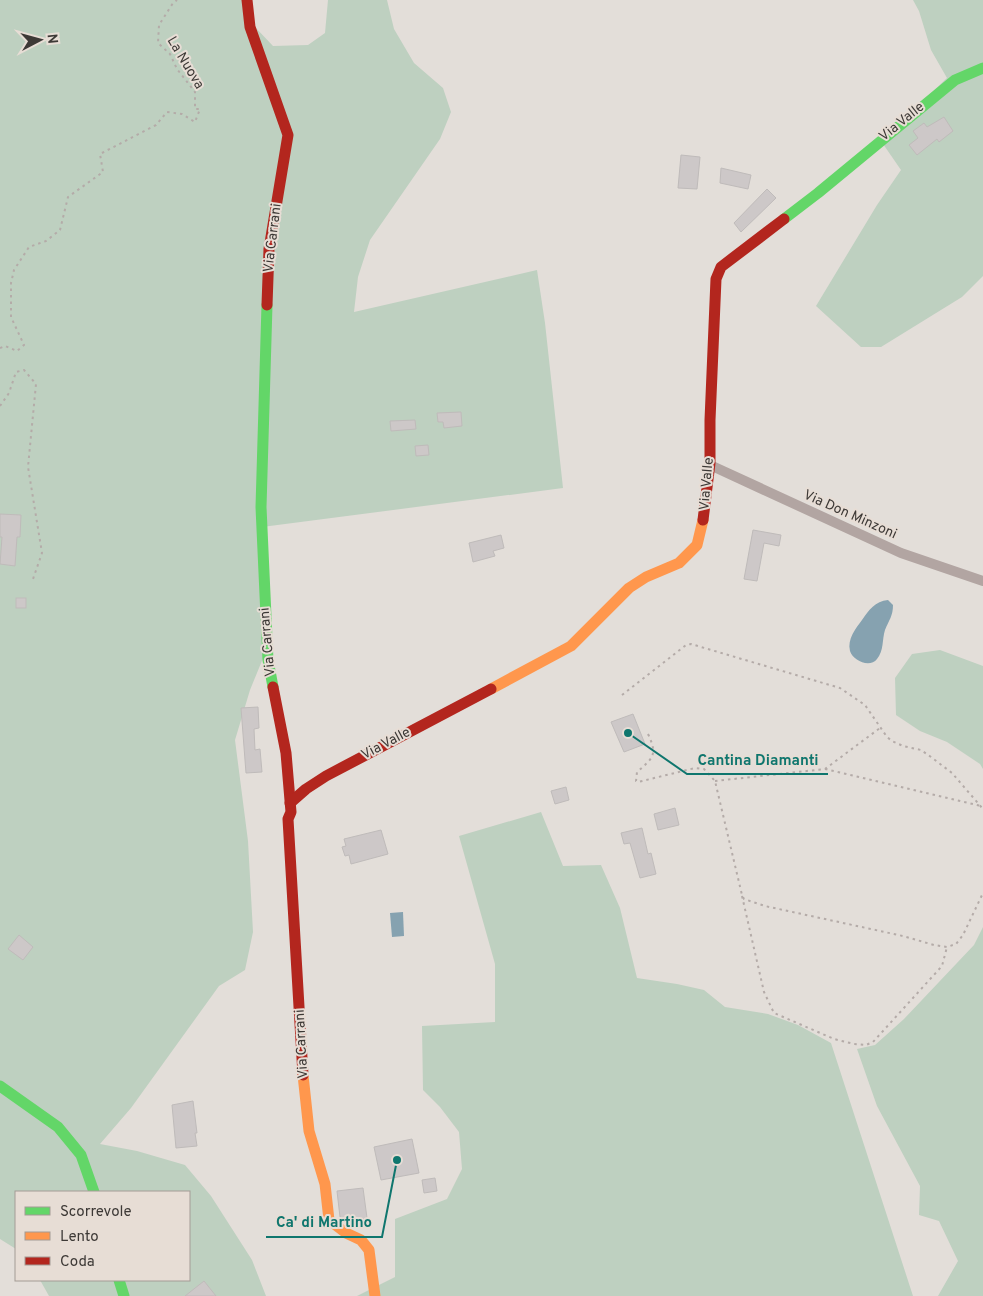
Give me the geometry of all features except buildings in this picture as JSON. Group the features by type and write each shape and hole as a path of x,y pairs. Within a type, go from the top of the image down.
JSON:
{"street":[{"name":"Via Carrani","path":"247,0 250,27 288,135 269,249 261,506 268,660 286,753 291,812 288,819 291,882 305,1099 309,1131 325,1184 329,1220 346,1233 361,1240 369,1250 375,1296"},
{"name":"Via Valle","path":"290,803 306,789 326,776 571,646 629,588 646,577 679,563 698,545 703,524 710,465 716,279 722,267 818,193 955,80 983,68"},
{"name":"Via Don Minzoni","path":"710,465 901,552 983,581"},
{"path":"0,1086 58,1127 81,1155 94,1191"},
{"path":"119,1281 124,1296"}],"path":[{"name":"La Nuova","path":"0,348 5,346 18,351 24,344 11,317 11,283 14,270 29,247 46,241 60,230 68,197 103,172 100,154 156,124 167,112 182,114 195,122 200,109 195,109 195,92 177,69 170,54 158,43 159,25 177,0"},
{"path":"0,406 9,393 16,372 24,370 36,384 28,467 42,553 33,579"},
{"path":"622,695 686,645 694,644 840,688 865,705 886,737 896,744 921,750 944,766 982,807"},
{"path":"825,769 880,728"},
{"path":"648,734 653,745 652,759 637,772 636,781 701,768 715,781 764,992 774,1013 834,1039 866,1045 873,1042 885,1031 942,966 947,947"},
{"path":"715,781 825,769 982,807"},
{"path":"742,895 744,899 765,906 947,947 956,944 963,935 983,893"}],"green space":[{"path":"0,0 249,0 255,27 273,46 308,45 325,33 328,0 387,0 394,29 414,63 443,88 451,112 440,139 370,240 358,277 354,312 537,270 545,323 563,488 262,527 268,646 250,690 235,740 248,841 253,932 245,970 219,986 131,1108 100,1144 137,1151 185,1165 211,1196 252,1260 266,1296 49,1296 41,1281 190,1281 190,1191 15,1191 15,1248 0,1239"},
{"path":"913,0 983,0 983,276 962,297 881,347 861,347 816,306 877,205 901,170 881,141 947,78 931,50 919,11"},
{"path":"940,650 983,666 983,769 980,764 947,742 920,731 896,715 895,678 912,654"},
{"path":"541,812 563,866 601,865 620,908 637,978 704,990 725,1007 768,1014 798,1025 831,1043 913,1296 357,1296 395,1277 395,1219 447,1199 462,1169 459,1132 440,1107 423,1090 422,1026 495,1022 495,964 459,836"},
{"path":"983,927 983,1296 938,1296 958,1261 939,1221 919,1215 920,1186 877,1106 857,1049 875,1045 904,1019 974,945"}],"water":[{"path":"888,600 893,605 892,615 885,630 881,652 877,659 874,662 866,663 854,658 849,647 857,627 876,604"},
{"path":"403,912 404,936 392,937 390,913"}],"traffic: fast":[{"path":"784,219 955,80 983,68"},
{"path":"267,305 261,507 268,660 273,687"},
{"path":"0,1086 58,1127 81,1155 94,1191"},
{"path":"119,1281 124,1296"}],"traffic: slow":[{"path":"491,689 571,646 629,588 646,577 679,563 697,545 703,520"},
{"path":"303,1075 309,1131 325,1184 329,1220 346,1233 361,1240 369,1250 375,1296"}],"traffic: jam":[{"path":"247,0 250,27 288,135 269,249 267,305"},
{"path":"703,520 710,463 716,279 721,267 784,219"},
{"path":"273,687 286,753 291,812 288,819 303,1075"},
{"path":"290,803 306,789 326,776 491,689"}],"place":[{"name":"Cantina Diamanti","path":"628,733"},
{"name":"Ca' di Martino","path":"397,1160"}]}
